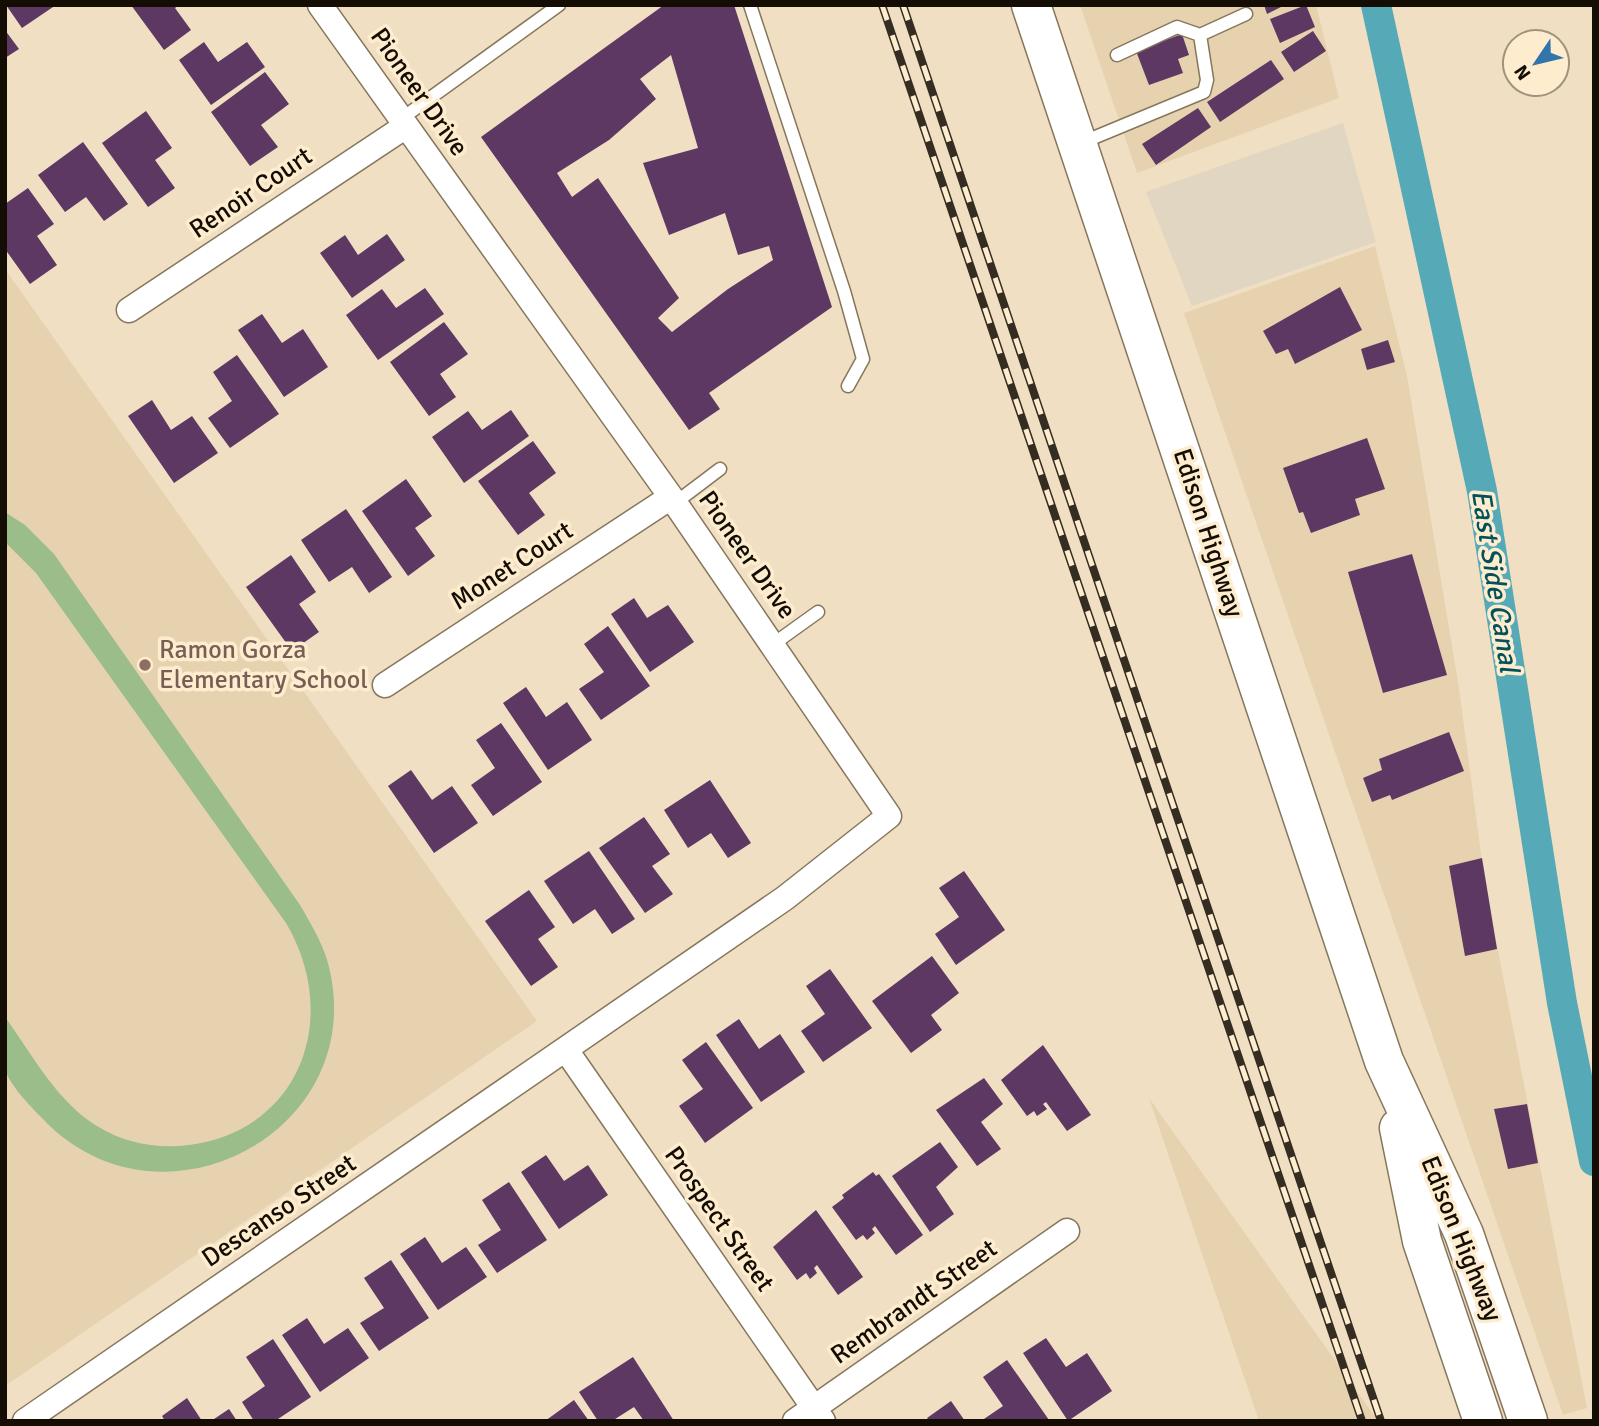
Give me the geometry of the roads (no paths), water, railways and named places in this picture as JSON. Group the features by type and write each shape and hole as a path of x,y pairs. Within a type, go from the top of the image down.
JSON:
{"main road":[{"name":"Edison Highway","path":"1031,5 1384,1061 1464,1234 1528,1421"},
{"name":"Edison Highway","path":"1384,1061 1422,1241 1483,1421"}],"street":[{"name":"Pioneer Drive","path":"320,5 673,500 889,816 785,898 566,1050"},
{"name":"Renoir Court","path":"129,310 404,122"},
{"name":"Monet Court","path":"385,685 673,500"},
{"name":"Prospect Street","path":"566,1050 811,1416"},
{"name":"Descanso Street","path":"25,1421 566,1050"},
{"name":"Rembrandt Street","path":"811,1416 1067,1231"}],"lane":[{"path":"404,122 559,5"},
{"path":"751,5 844,291 863,359 848,386"},
{"path":"1116,55 1177,27 1200,35 1246,13"},
{"path":"1078,144 1204,92 1207,80 1200,35"},
{"path":"673,500 720,469"},
{"path":"772,645 818,612"}],"waterway":[{"name":"East Side Canal","path":"1376,5 1482,491 1562,1003 1594,1161"}],"railway":[{"path":"882,5 1362,1421"},
{"path":"903,5 1381,1421"}],"place":[{"name":"Ramon Gorza Elementary School","path":"145,665"}]}
